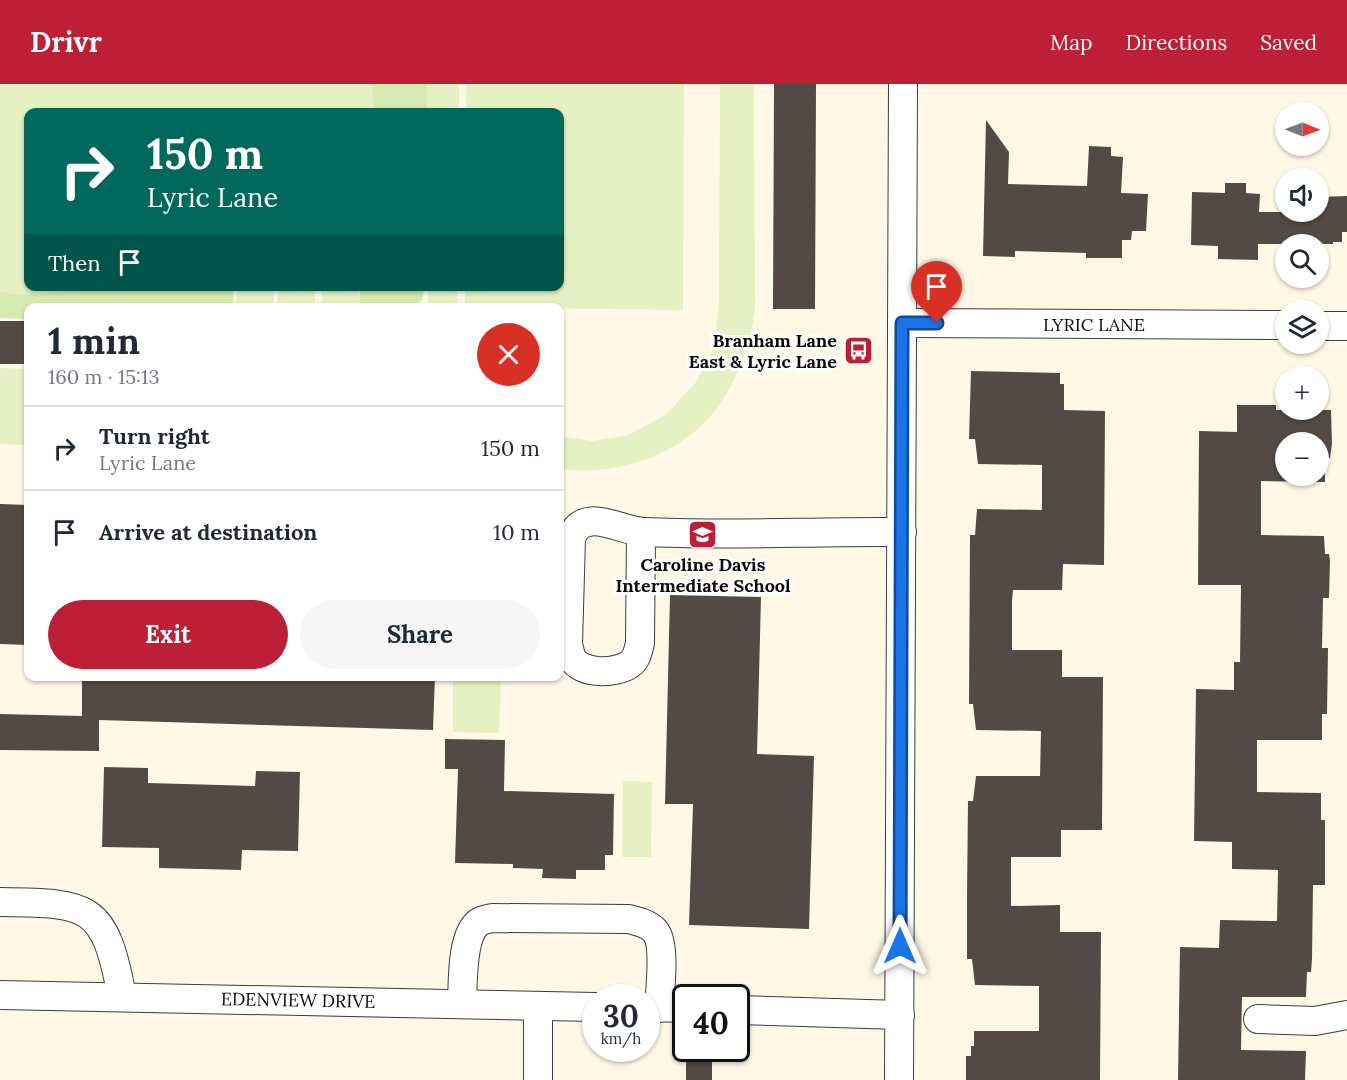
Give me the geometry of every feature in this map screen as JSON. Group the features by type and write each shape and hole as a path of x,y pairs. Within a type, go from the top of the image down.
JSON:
{"street":[{"path":"899,1080 903,84"},
{"name":"LYRIC LANE","path":"902,323 1275,325"},
{"path":"1329,326 1347,326"},
{"path":"641,532 640,643 637,655 632,663 621,669 596,671 581,667 572,659 568,644 571,538 575,528 584,522 596,521 641,532 902,532"},
{"path":"0,902 60,903 79,908 92,917 107,938 115,961 122,997"},
{"path":"462,1004 467,943 471,932 479,922 492,918 629,919 642,922 656,932 660,947 664,1008"},
{"name":"EDENVIEW DRIVE","path":"0,995 582,1007"},
{"path":"538,1006 538,1080"},
{"path":"750,1010 900,1015"},
{"path":"1258,1020 1315,1021 1347,1015"}],"green space":[{"path":"0,84 427,84 427,108 24,108 24,291 234,291 233,303 24,303 24,319 0,318"},
{"path":"0,84 372,84 374,108 24,108 24,291 77,291 15,295 0,292"},
{"path":"427,84 459,84 459,108 427,108"},
{"path":"466,84 684,84 683,310 564,308 564,303 465,303 465,291 564,291 564,108 466,108"},
{"path":"720,84 754,84 755,309 750,336 736,376 714,412 700,427 664,451 644,460 602,470 564,468 564,437 592,441 629,435 667,414 696,382 714,347 719,302"},
{"path":"237,291 274,291 274,303 236,303"},
{"path":"278,291 315,291 315,303 277,303"},
{"path":"322,291 359,291 359,303 322,303"},
{"path":"360,291 424,291 422,300 419,303 359,303"},
{"path":"428,291 457,291 458,303 428,303"},
{"path":"0,368 24,369 24,445 0,444"},
{"path":"453,681 501,681 499,733 453,732"},
{"path":"623,781 652,782 651,857 622,857"}],"building":[{"path":"774,84 816,84 815,309 773,309"},
{"path":"986,120 1009,152 1008,184 1087,186 1089,146 1111,147 1111,156 1123,157 1121,193 1148,194 1146,231 1132,231 1131,240 1122,240 1122,258 1086,258 1086,253 1015,251 1015,257 983,256"},
{"path":"1225,183 1246,183 1246,193 1260,194 1259,212 1275,212 1275,222 1329,222 1329,197 1347,196 1347,232 1342,232 1342,242 1333,242 1333,244 1329,244 1329,234 1275,234 1275,244 1258,244 1258,260 1218,259 1218,246 1191,245 1192,192 1225,193"},
{"path":"0,321 24,321 24,364 0,364"},
{"path":"971,371 1060,373 1060,384 1064,384 1064,410 1105,411 1104,565 1063,564 1062,590 1013,590 1012,601 1012,650 1062,650 1062,677 1103,677 1102,830 1061,830 1061,857 1011,857 1011,906 1060,905 1060,932 1101,932 1100,1080 966,1080 966,1056 971,1056 974,1031 1039,1031 1039,986 975,985 972,959 967,959 968,801 973,801 976,776 1040,776 1041,731 976,730 973,704 969,704 970,535 975,535 977,509 1042,510 1042,465 978,464 975,439 969,439"},
{"path":"1237,405 1275,405 1275,420 1329,420 1329,410 1331,410 1330,458 1329,432 1275,432 1275,481 1261,481 1261,535 1324,536 1325,554 1329,554 1330,561 1329,598 1323,598 1322,648 1328,648 1327,714 1322,714 1322,740 1257,740 1257,792 1321,793 1321,820 1325,820 1325,885 1313,885 1312,959 1311,972 1307,972 1306,997 1242,997 1241,1050 1306,1051 1305,1080 1178,1080 1180,947 1219,948 1220,920 1277,921 1278,870 1232,869 1232,842 1194,841 1196,689 1234,690 1234,662 1240,662 1241,585 1198,585 1199,431 1237,432"},
{"path":"0,504 24,505 24,645 0,644"},
{"path":"670,595 761,597 757,754 814,756 809,929 689,925 693,804 665,804"},
{"path":"82,681 435,681 433,730 99,720 99,751 0,750 0,714 82,716"},
{"path":"445,739 505,740 504,791 614,794 613,855 605,855 605,870 576,870 576,879 542,878 543,869 513,868 513,864 455,863 458,769 445,769"},
{"path":"104,767 148,768 148,783 255,786 256,771 300,772 298,851 242,850 241,870 159,868 159,848 102,847"},
{"path":"686,1062 712,1062 712,1080 686,1080"}],"place":[{"name":"Branham Lane East & Lyric Lane","path":"858,350"},
{"name":"Caroline Davis Intermediate School","path":"703,535"}],"route":[{"path":"900,946 902,323 937,323"}]}
